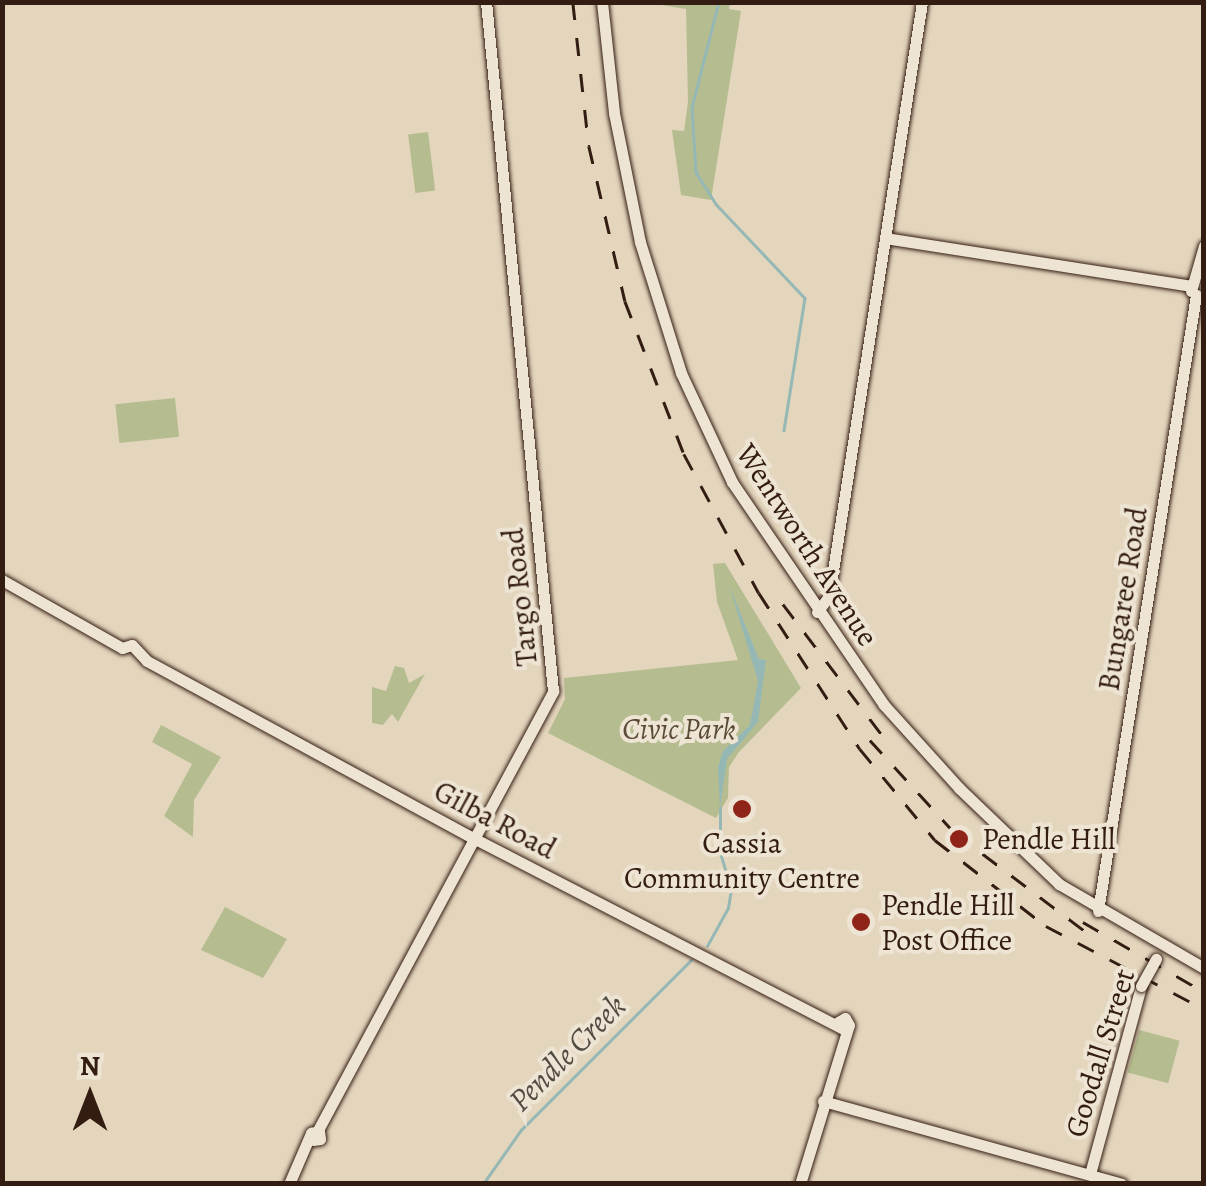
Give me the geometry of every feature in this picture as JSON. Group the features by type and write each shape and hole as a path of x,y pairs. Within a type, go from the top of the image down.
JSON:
{"street":[{"name":"Targo Road","path":"289,1184 548,710 554,688 486,2"},
{"name":"Wentworth Avenue","path":"602,2 633,212 672,345 732,482 817,612 924,752 1035,865 1159,953 1204,968"},
{"path":"817,612 828,596 922,2"},
{"path":"885,238 1198,287"},
{"name":"Bungaree Road","path":"1098,911 1204,246"},
{"name":"Gilba Road","path":"2,580 122,648 132,644 135,654 477,840 841,1026 823,1101"},
{"name":"Goodall Street","path":"1090,1174 1141,986 1159,953"},
{"path":"800,1184 823,1101 1122,1184"}],"green space":[{"path":"649,3 730,3 729,9 741,11 711,200 681,195 672,130 684,131 688,102 686,9"},
{"path":"428,132 435,191 415,193 408,134"},
{"path":"175,398 179,437 119,443 115,404"},
{"name":"Civic Park","path":"725,563 801,688 729,767 728,798 716,818 548,733 565,699 564,678 738,660 717,602 713,564"},
{"path":"395,666 404,668 409,683 425,674 398,722 392,714 383,725 372,723 372,687 386,691"},
{"path":"161,725 221,757 194,800 193,837 164,816 192,764 152,742"},
{"path":"225,907 287,939 263,978 201,950"},
{"path":"1139,1030 1180,1041 1168,1083 1128,1073"}],"water":[{"path":"729,585 759,659 766,660 758,722 727,759 720,808 718,767 723,751 750,725 758,681"}],"waterway":[{"name":"Pendle Creek","path":"719,2 692,108 696,172 716,204 805,298 784,430"},
{"name":"Pendle Creek","path":"707,946 728,908 731,889 720,852 720,808"},
{"name":"Pendle Creek","path":"483,1184 521,1130 691,960"}],"railway":[{"path":"573,2 589,146 625,301 684,454 759,593 860,749 935,840 1046,926 1204,1009"},
{"path":"783,604 891,747"},
{"path":"870,740 954,832 1090,935"},
{"path":"1083,922 1204,992"}],"place":[{"name":"Cassia Community Centre","path":"742,809"},
{"name":"Pendle Hill","path":"959,839"},
{"name":"Pendle Hill Post Office","path":"861,922"}]}
